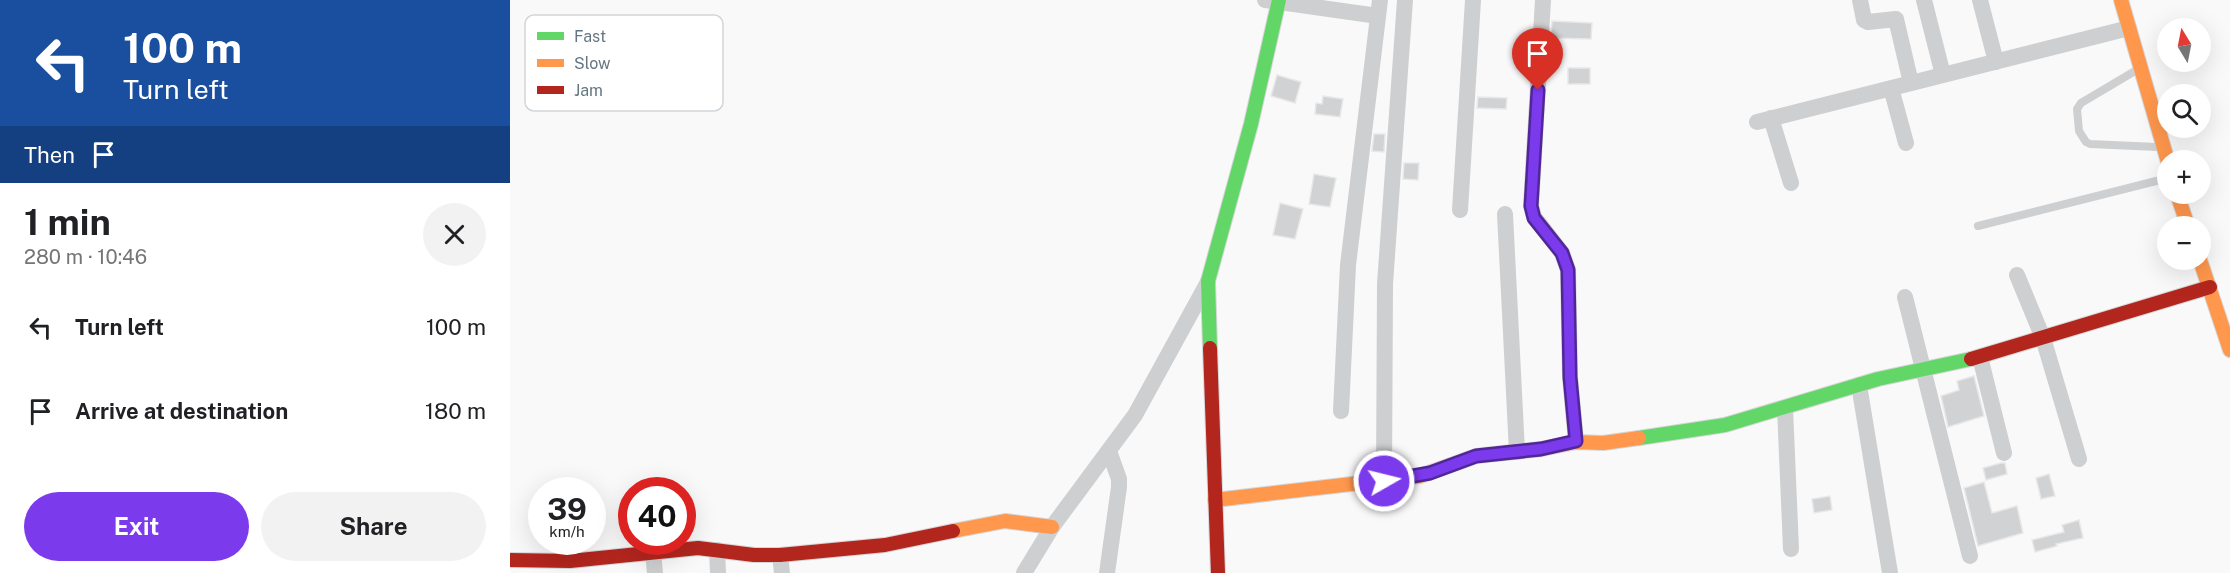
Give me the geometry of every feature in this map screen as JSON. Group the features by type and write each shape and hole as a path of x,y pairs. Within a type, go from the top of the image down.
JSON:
{"main road":[{"path":"2121,0 2164,150"},
{"path":"1218,573 1208,281 1251,123 1274,1"},
{"path":"2204,270 2230,350"},
{"path":"1215,500 1384,481 1430,473 1476,456 1516,452 1576,441 1603,443 1725,425 1859,385 1980,357 2210,287"},
{"path":"696,548 754,555 780,555 885,545 1005,521 1052,527"},
{"path":"510,561 573,567 637,555"}],"street":[{"path":"1384,481 1385,284 1405,0"},
{"path":"1460,210 1473,0"},
{"path":"1543,0 1531,206 1534,218 1562,253 1568,270 1570,377 1576,441"},
{"path":"1860,0 1864,20 1868,22 1896,19 1911,83"},
{"path":"1924,0 1944,75"},
{"path":"1980,0 1996,62"},
{"path":"1274,1 1379,8 1348,265 1341,411"},
{"path":"1791,183 1764,120 2129,28"},
{"path":"1891,88 1906,143"},
{"path":"1505,214 1516,452"},
{"path":"2017,275 2043,338 2079,459"},
{"path":"1024,573 1052,527 1135,415 1208,281"},
{"path":"1905,297 1970,556"},
{"path":"1980,357 2004,453"},
{"path":"1859,385 1890,573"},
{"path":"1785,408 1791,549"},
{"path":"1107,573 1119,487 1119,478 1109,451"},
{"path":"717,550 718,573"},
{"path":"653,555 656,573"},
{"path":"780,555 782,573"}],"lane":[{"path":"2140,68 2081,103 2076,114 2079,131 2090,144 2163,147"},
{"path":"1978,226 2157,181"}],"building":[{"path":"1552,21 1592,23 1591,39 1551,38"},
{"path":"1568,68 1590,68 1590,84 1568,84"},
{"path":"1277,75 1301,82 1295,103 1271,96"},
{"path":"1323,96 1343,99 1340,117 1315,114 1316,103 1322,104"},
{"path":"1478,97 1507,98 1506,109 1477,108"},
{"path":"1374,134 1385,134 1384,152 1372,151"},
{"path":"1404,163 1419,163 1418,180 1403,179"},
{"path":"1314,174 1336,178 1330,207 1309,204"},
{"path":"1280,203 1303,209 1295,239 1273,235"},
{"path":"1974,376 1984,416 1948,427 1941,396 1959,390 1957,381"},
{"path":"2005,463 2007,474 1986,480 1983,468"},
{"path":"2049,474 2055,496 2041,499 2036,478"},
{"path":"1984,482 1992,513 2017,506 2023,533 1978,546 1964,488"},
{"path":"1830,496 1832,510 1814,513 1812,499"},
{"path":"2079,520 2083,538 2035,552 2032,540 2064,532 2062,525"}],"traffic: fast":[{"path":"1210,348 1208,281 1251,124 1279,0"},
{"path":"1639,438 1725,425 1878,379 1971,359"}],"traffic: slow":[{"path":"2121,0 2165,150"},
{"path":"2180,204 2185,216"},
{"path":"2203,270 2230,350"},
{"path":"1215,500 1420,476 1476,456 1541,449 1576,442 1603,443 1639,438"},
{"path":"953,531 1005,521 1052,527"}],"traffic: jam":[{"path":"1971,359 2210,287"},
{"path":"1210,348 1218,573"},
{"path":"510,560 570,561 698,548 754,555 780,555 885,545 953,531"}],"route":[{"path":"1384,481 1420,476 1476,456 1541,449 1576,441 1570,377 1568,270 1562,253 1534,218 1531,206 1538,90"}]}
